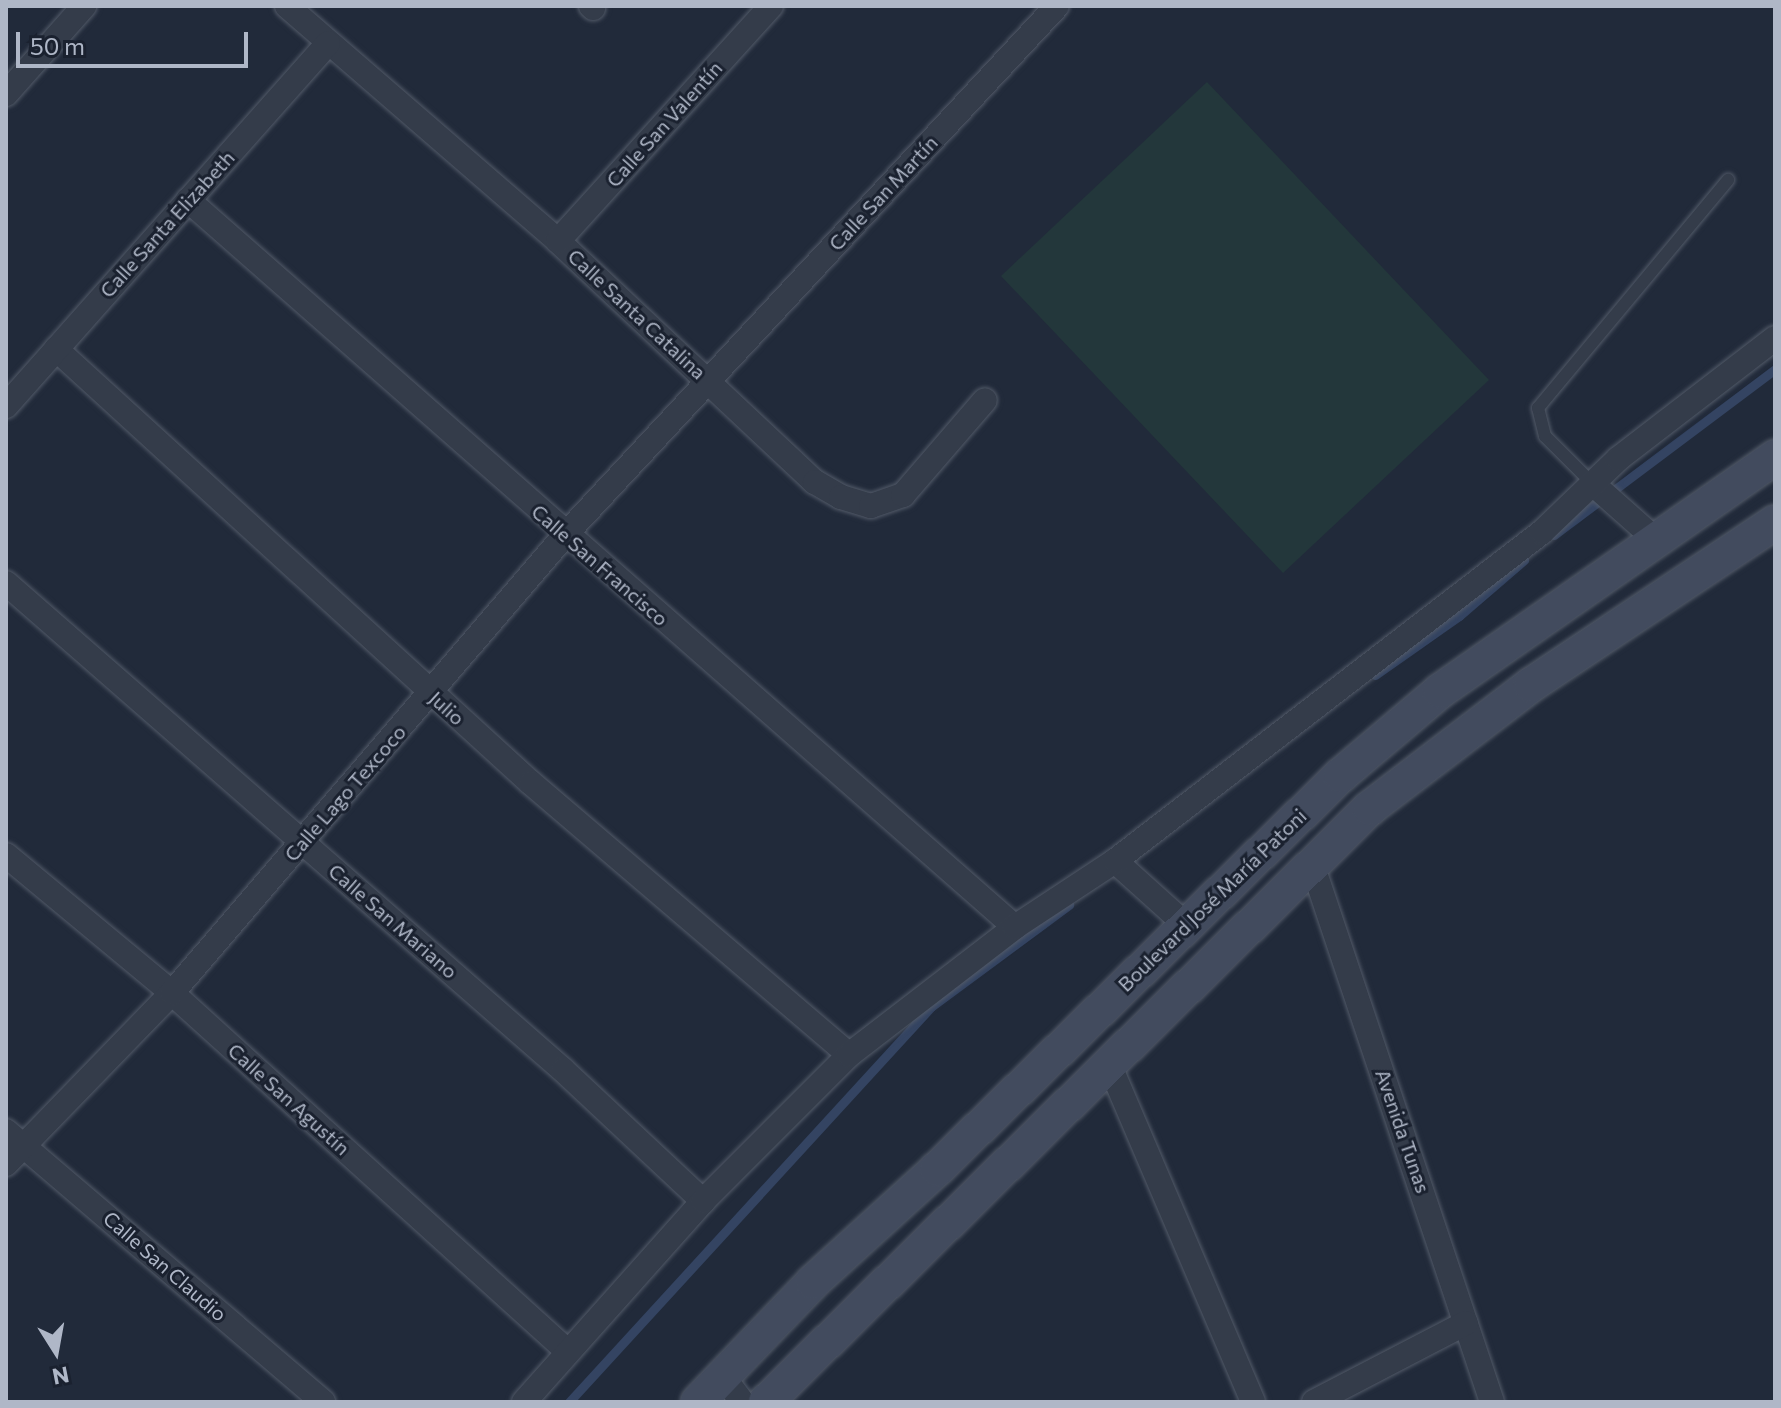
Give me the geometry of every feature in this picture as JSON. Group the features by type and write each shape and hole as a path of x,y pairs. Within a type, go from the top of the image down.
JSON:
{"main road":[{"name":"Boulevard José María Patoni","path":"698,1402 852,1246 1399,725 1655,539 1775,457"},
{"name":"Boulevard José María Patoni","path":"766,1402 1311,861 1439,751 1775,522"},
{"path":"852,1246 887,1285"}],"street":[{"path":"6,94 84,6"},
{"name":"Calle Santa Catalina","path":"287,6 558,241 815,482 856,505 871,506 903,495 985,400"},
{"name":"Calle San Valentín","path":"558,241 771,6"},
{"name":"Calle San Martín","path":"709,381 1057,6"},
{"name":"Calle Santa Elizabeth","path":"6,406 328,43"},
{"name":"Calle San Francisco","path":"188,200 565,535 1015,927"},
{"path":"524,1402 566,1350 703,1201 849,1055 1015,927 1116,862 1542,532 1661,424 1775,338"},
{"name":"Julio","path":"56,349 431,693 849,1055"},
{"name":"Calle Lago Texcoco","path":"6,1164 15,1138 172,993 565,535 709,381"},
{"path":"1594,485 1655,539"},
{"name":"Calle San Mariano","path":"6,583 303,841 703,1201"},
{"name":"Calle San Agustín","path":"6,855 172,993 566,1350"},
{"name":"Avenida Tunas","path":"1311,861 1492,1402"},
{"path":"1116,862 1186,925"},
{"path":"1109,1064 1253,1402"},
{"name":"Calle San Claudio","path":"15,1138 323,1402"},
{"path":"1314,1402 1466,1323"},
{"path":"722,1375 742,1402"}],"lane":[{"path":"1594,485 1545,436 1538,408 1728,180"}],"green space":[{"path":"1207,82 1489,380 1283,573 1001,276"}],"waterway":[{"path":"1554,535 1775,369"},
{"path":"1375,675 1459,616 1524,560"},
{"path":"569,1402 931,1007 1069,905"}]}
